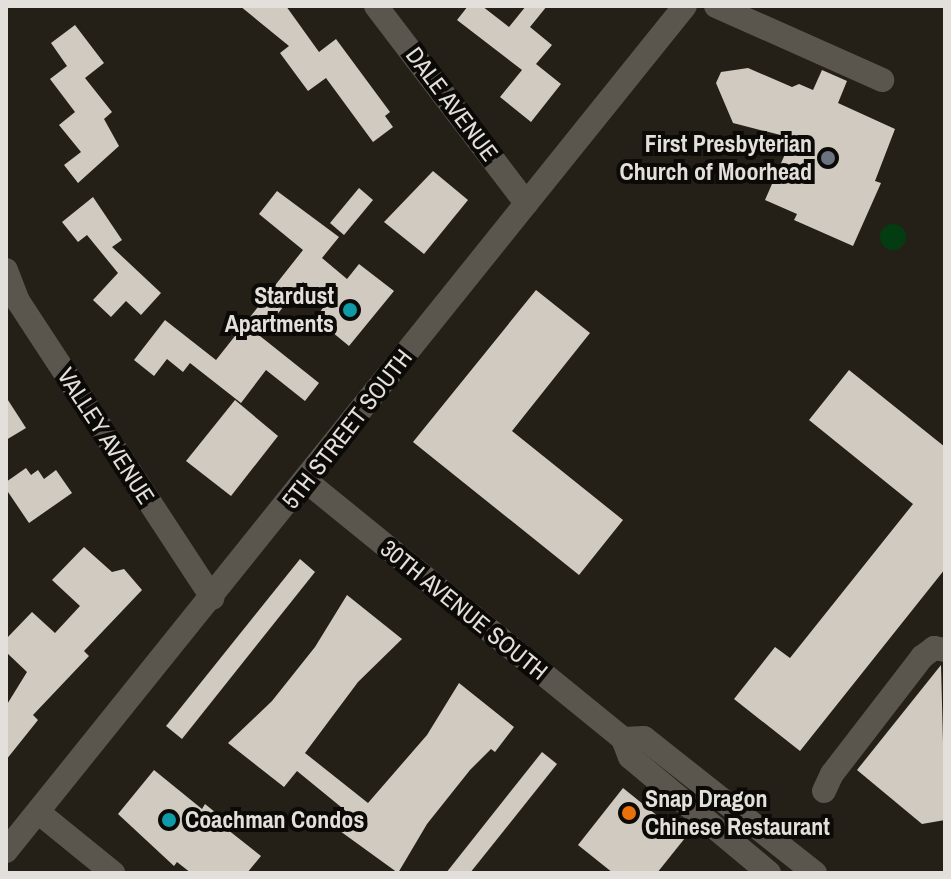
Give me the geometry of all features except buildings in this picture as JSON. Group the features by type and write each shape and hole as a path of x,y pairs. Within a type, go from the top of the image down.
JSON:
{"street":[{"name":"DALE AVENUE","path":"376,6 526,203"},
{"name":"5TH STREET SOUTH","path":"6,851 685,6"},
{"path":"716,6 882,80"},
{"name":"VALLEY AVENUE","path":"6,270 18,301 212,598"},
{"name":"30TH AVENUE SOUTH","path":"306,481 623,739 630,757 766,871"},
{"path":"824,791 832,774 922,657 934,648 945,650"},
{"name":"30TH AVENUE SOUTH","path":"623,739 644,738 815,873"},
{"path":"38,812 113,873"},
{"path":"766,871 781,846"}],"green space":[{"path":"893,224 902,228 906,237 902,246 893,250 884,246 880,237 884,228"}],"place":[{"name":"First Presbyterian Church of Moorhead","path":"828,158"},
{"name":"Stardust Apartments","path":"350,310"},
{"name":"Snap Dragon Chinese Restaurant","path":"629,813"},
{"name":"Coachman Condos","path":"169,820"}]}
